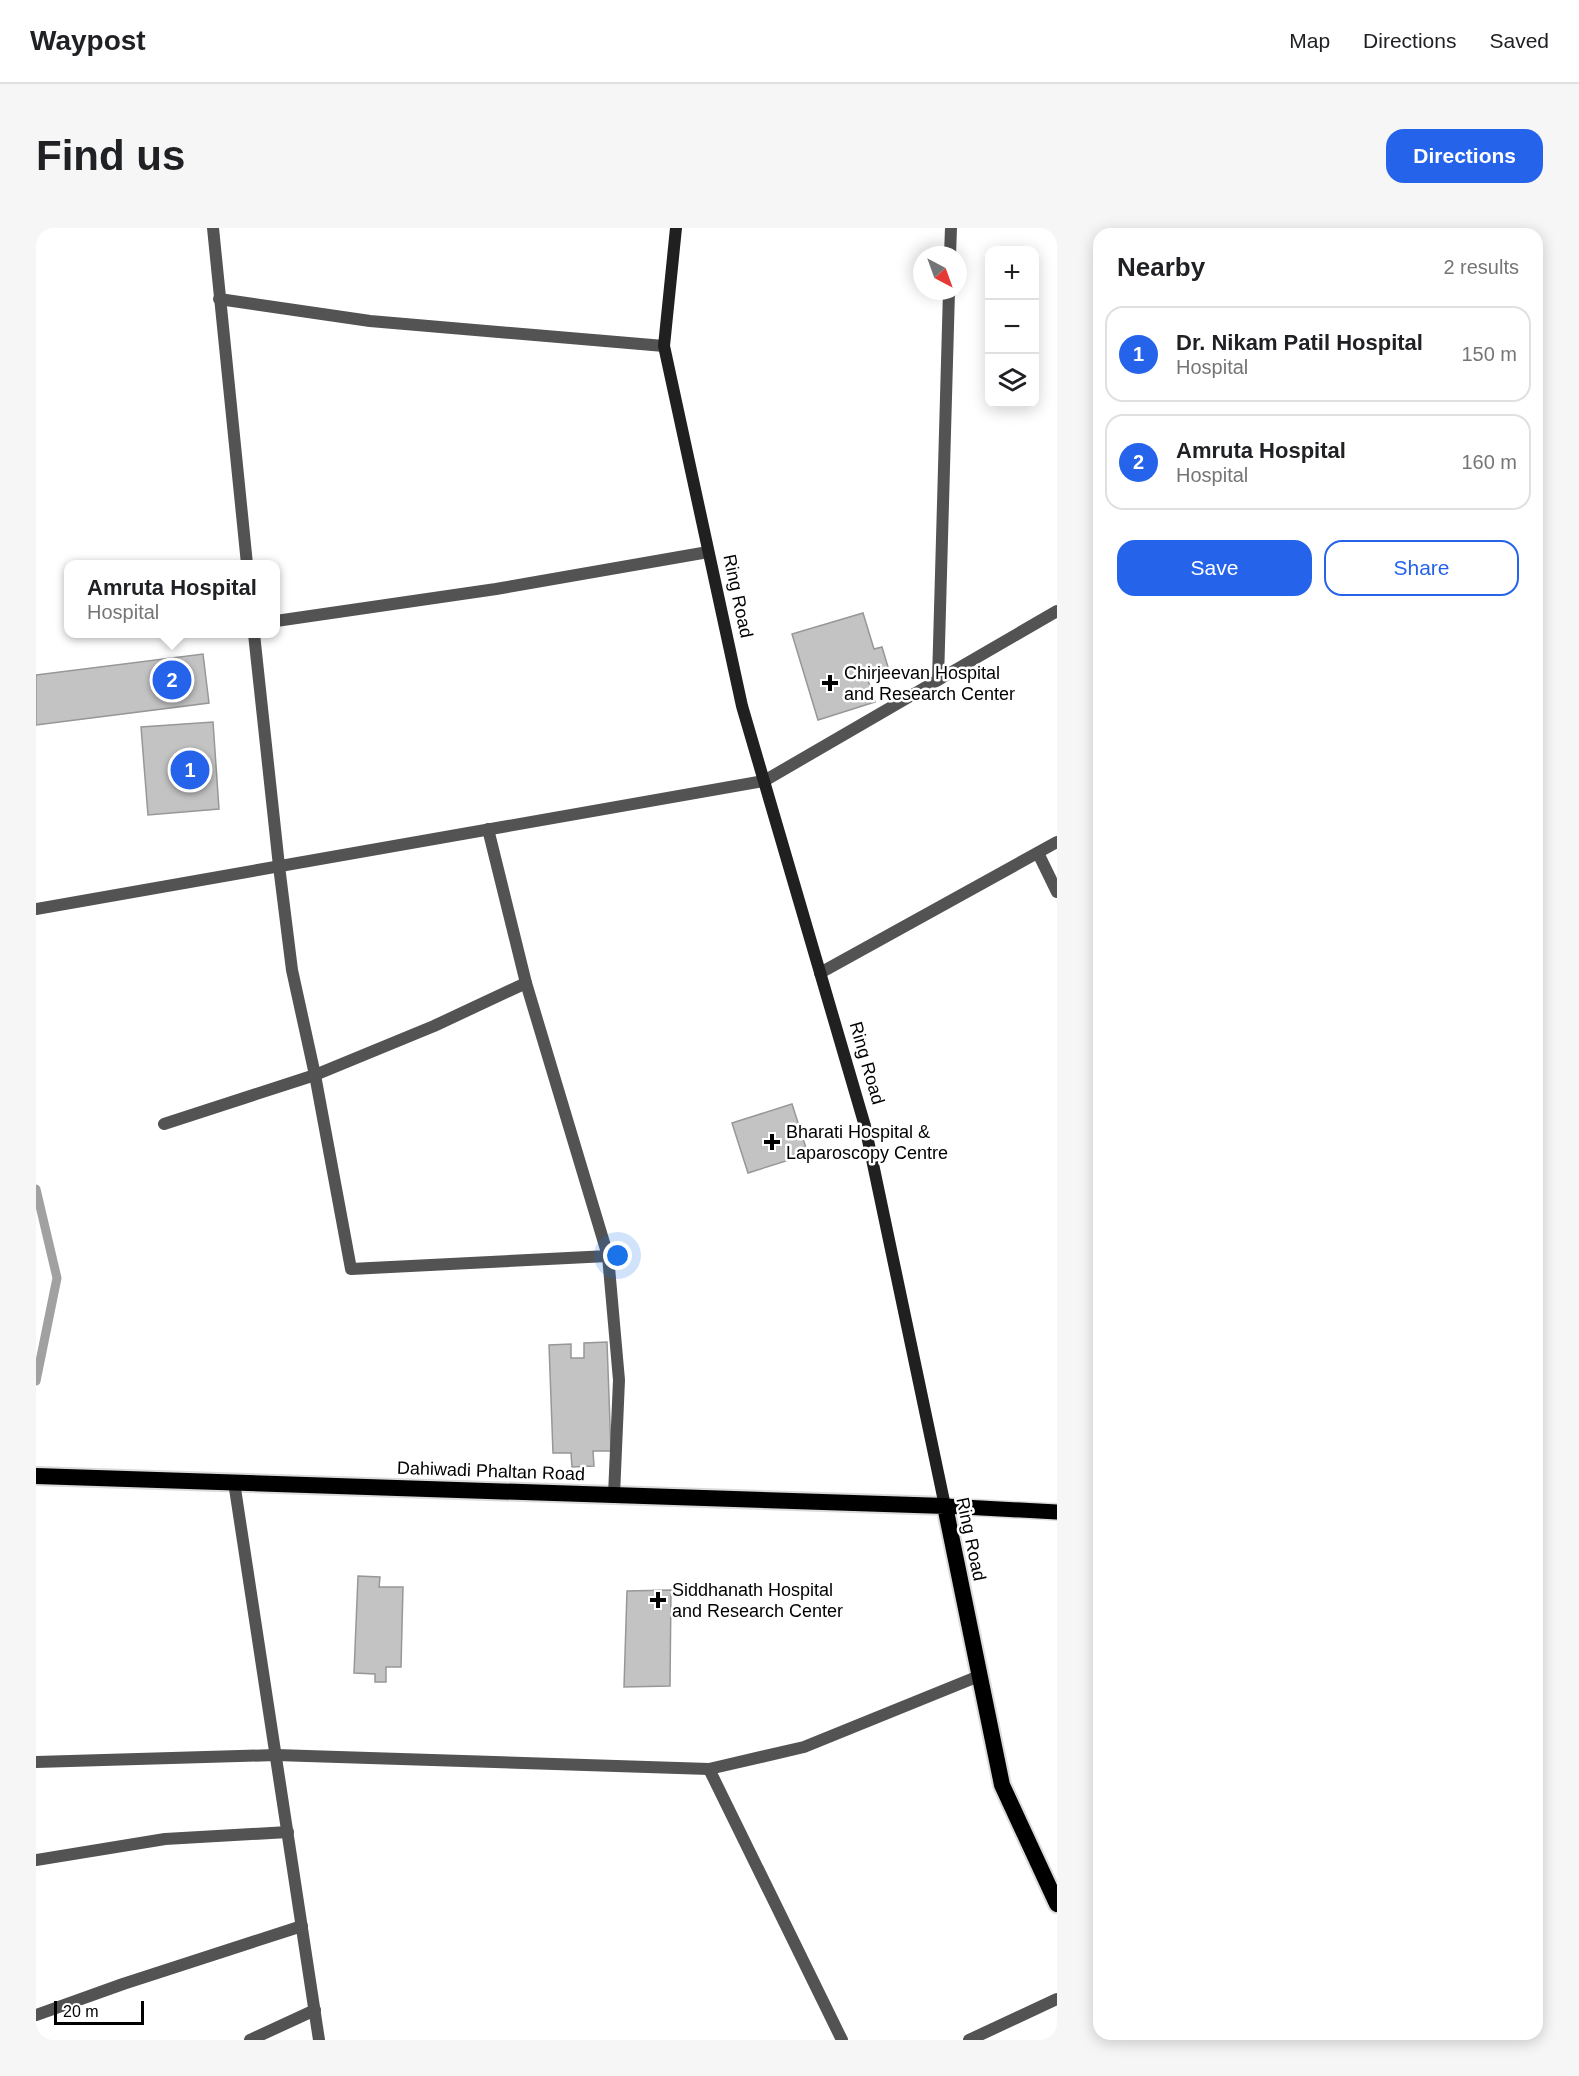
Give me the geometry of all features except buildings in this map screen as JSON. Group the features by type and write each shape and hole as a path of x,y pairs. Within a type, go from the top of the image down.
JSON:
{"highway":[{"name":"Dahiwadi Phaltan Road","path":"36,1476 945,1506"},
{"name":"Ring Road","path":"945,1506 1002,1785 1057,1904"}],"main road":[{"name":"Ring Road","path":"676,228 664,346 742,706 865,1126 945,1506"},
{"path":"945,1506 1057,1512"}],"street":[{"path":"213,228 247,560"},
{"path":"950,246 951,228"},
{"path":"219,299 370,321 664,346"},
{"path":"938,680 949,300"},
{"path":"280,620 496,589 708,552"},
{"path":"36,909 764,781 1057,611"},
{"path":"255,638 292,970 315,1074 351,1269 608,1257"},
{"path":"488,829 526,983 608,1257 619,1380 614,1495"},
{"path":"820,972 1057,842"},
{"path":"1038,853 1057,892"},
{"path":"164,1124 315,1074 434,1026 526,983"},
{"path":"234,1482 320,2040"},
{"path":"36,1762 276,1755 709,1769 804,1747 980,1676"},
{"path":"709,1769 842,2040"},
{"path":"36,1860 165,1839 288,1832"},
{"path":"36,2015 302,1926"},
{"path":"969,2040 1057,1999"},
{"path":"250,2040 315,2010"}],"waterway":[{"path":"36,1189 57,1278 36,1381"}],"place":[{"name":"Amruta Hospital","path":"172,680"},
{"name":"Chirjeevan Hospital and Research Center","path":"830,683"},
{"name":"Dr. Nikam Patil Hospital","path":"190,770"},
{"name":"Bharati Hospital & Laparoscopy Centre","path":"772,1142"},
{"name":"Siddhanath Hospital and Research Center","path":"658,1600"}]}
